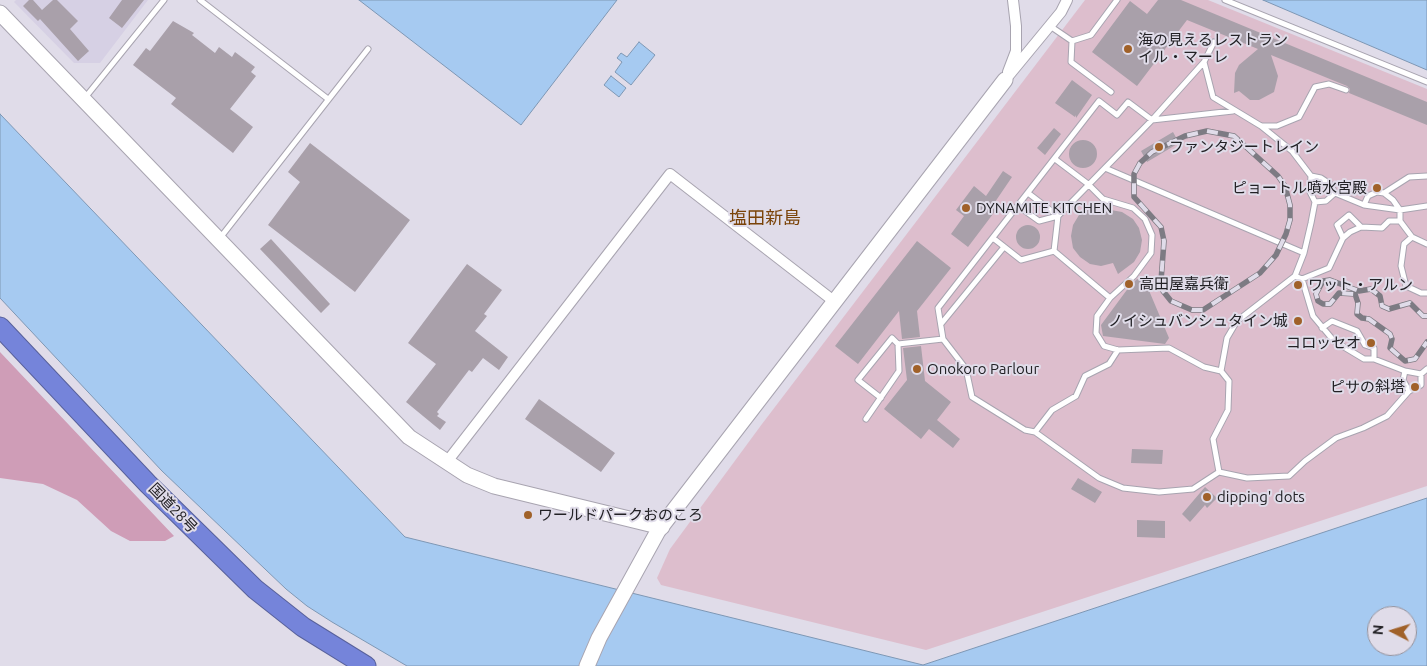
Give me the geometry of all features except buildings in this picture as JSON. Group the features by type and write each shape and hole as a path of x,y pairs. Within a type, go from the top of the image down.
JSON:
{"highway":[{"name":"国道28号","path":"0,327 148,484 255,589 353,663"}],"street":[{"path":"1005,80 1016,51 1016,26 1012,0"},
{"path":"587,666 599,638 633,574 662,526 1005,80 1050,26 1065,6 1067,0"},
{"path":"2,15 409,437 446,463 467,475 494,486 662,526"},
{"path":"446,463 670,174 835,302"}],"lane":[{"path":"84,99 164,0"},
{"path":"200,0 328,99"},
{"path":"1072,41 1091,35 1117,0"},
{"path":"1225,0 1427,82"},
{"path":"1050,26 1072,41"},
{"path":"1072,41 1071,62 1112,92"},
{"path":"1018,206 1039,221 1058,216 1152,120 1204,62 1214,42"},
{"path":"218,240 368,49"},
{"path":"1204,62 1213,97 1261,126 1292,150 1311,176 1310,192 1315,202 1304,253 1295,276 1238,321 1227,338 1221,371"},
{"path":"1261,126 1277,126 1299,117 1315,87 1329,84 1346,90"},
{"path":"1234,111 1152,120 1128,102 1117,115 1099,101 938,308 943,339 966,369 972,398 1025,430 1035,432 1099,478 1123,488 1159,492 1193,489 1218,472 1247,478 1289,476 1305,460 1336,438 1363,428 1386,416 1409,391 1424,385 1421,374"},
{"path":"1054,159 1088,184 1103,199 1134,208 1145,219 1152,235 1151,253 1134,276 1110,298 1097,316 1096,332 1104,346 1118,350 1169,348 1204,367 1221,371 1229,381 1229,396 1228,410 1213,439 1218,472"},
{"path":"1105,168 1304,253"},
{"path":"1311,176 1321,178 1330,184 1335,192 1364,205 1400,210 1427,206"},
{"path":"1384,193 1409,177 1427,176"},
{"path":"1315,202 1326,201 1335,192"},
{"path":"1364,205 1368,196 1376,192 1384,193 1393,200 1400,210 1400,221 1412,237 1427,244"},
{"path":"1028,193 1058,216"},
{"path":"1342,238 1337,225 1349,215 1361,227"},
{"path":"1054,251 1058,216"},
{"path":"1295,276 1302,279 1329,268 1342,238 1350,232 1361,227 1382,228 1389,221 1400,221"},
{"path":"1412,237 1404,244 1401,266 1406,286 1421,293 1427,293"},
{"path":"993,238 1021,260 1054,251"},
{"path":"941,324 1004,247"},
{"path":"1054,251 1110,298"},
{"path":"1302,279 1313,316 1334,341 1364,359 1374,359 1405,371 1421,374"},
{"path":"1322,328 1332,321 1357,331 1365,345 1374,348 1374,359"},
{"path":"866,418 899,371 898,344 892,338 858,380 880,398"},
{"path":"898,344 943,339"},
{"path":"1035,432 1052,410 1076,396 1085,376 1106,366 1118,350"},
{"path":"1421,374 1427,369"},
{"path":"1405,371 1403,380 1409,391"}],"shaded area":[{"path":"16,0 148,0 100,63 74,63 14,2"},
{"path":"1085,0 1208,0 1427,89 1427,486 926,650 661,585 657,578 670,549 762,424"},
{"path":"0,352 174,536 165,541 130,541 111,531 77,500 43,484 0,478"}],"water":[{"path":"359,0 617,0 521,125"},
{"path":"1263,0 1427,0 1427,70"},
{"path":"639,42 655,55 631,85 615,72 622,62 617,58 621,53 627,57"},
{"path":"611,76 626,88 619,97 604,85"},
{"path":"0,114 405,537 923,665 1427,498 1427,666 407,666 307,606 286,589 162,471 0,298"}],"railway":[{"path":"1207,131 1234,136 1278,176 1285,186 1290,205 1290,220 1276,255 1260,273 1203,310 1192,310 1171,301 1163,291 1161,281 1164,241 1161,227 1134,197 1134,174 1140,163 1152,152 1185,136 1207,131"},
{"path":"1427,316 1423,316 1410,303 1389,309 1382,306 1380,296 1371,289 1359,291 1330,280 1323,281 1316,294 1318,301 1323,304 1330,304 1339,293 1355,294 1358,303 1357,314 1362,318 1369,319 1390,334 1392,339 1390,348 1405,361 1415,359 1427,342"}],"place":[{"name":"海の見えるレストラン イル・マーレ","path":"1128,49"},
{"name":"ファンタジートレイン","path":"1159,147"},
{"name":"ピョートル噴水宮殿","path":"1377,188"},
{"name":"DYNAMITE KITCHEN","path":"966,208"},
{"name":"高田屋嘉兵衛","path":"1129,284"},
{"name":"ワット・アルン","path":"1298,285"},
{"name":"ノイシュバンシュタイン城","path":"1298,321"},
{"name":"コロッセオ","path":"1371,343"},
{"name":"Onokoro Parlour","path":"917,369"},
{"name":"ピサの斜塔","path":"1415,387"},
{"name":"dipping' dots","path":"1207,497"},
{"name":"ワールドパークおのころ","path":"528,515"}],"district":[{"name":"塩田新島","path":"765,218"}]}
